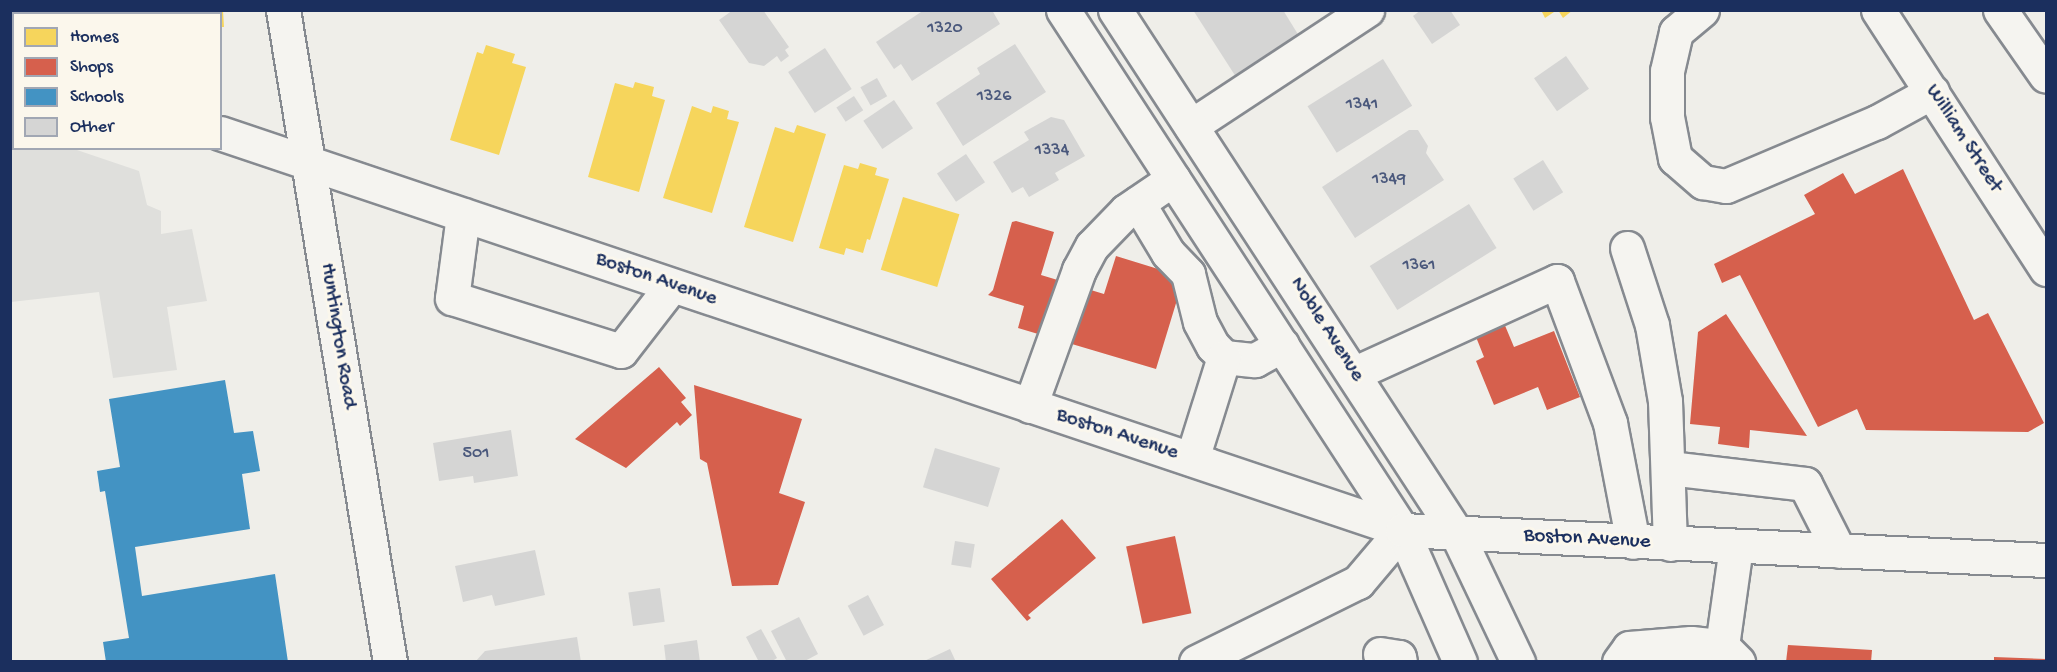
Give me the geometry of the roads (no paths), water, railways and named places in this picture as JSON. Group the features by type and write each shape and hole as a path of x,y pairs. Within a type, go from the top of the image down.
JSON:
{"main road":[{"name":"Huntington Road","path":"283,10 390,662"},
{"path":"1063,10 1402,530 1460,662"},
{"name":"Noble Avenue","path":"1114,10 1355,373 1457,534 1518,662"},
{"path":"1191,126 1366,10"},
{"path":"1702,10 1676,32 1667,71 1666,117 1675,158 1703,182 1726,186 1877,122 1932,92"},
{"name":"William Street","path":"1878,10 2046,269"},
{"path":"2000,10 2046,76"},
{"name":"Boston Avenue","path":"222,134 1402,530 2046,560"},
{"path":"1030,406 1079,270 1092,246 1138,203 1173,179"},
{"path":"1138,203 1168,253 1188,274 1200,322 1213,346 1224,357 1255,360 1282,345"},
{"path":"463,215 452,298 621,351 672,285"},
{"path":"1627,248 1652,325 1665,401 1670,544"},
{"path":"1355,373 1557,281 1610,423 1633,542"},
{"path":"1192,459 1224,357"},
{"path":"1669,468 1805,484 1839,552"},
{"path":"1196,662 1358,582 1402,530"},
{"path":"1619,662 1629,648 1691,643 1730,654 1736,546"}]}
